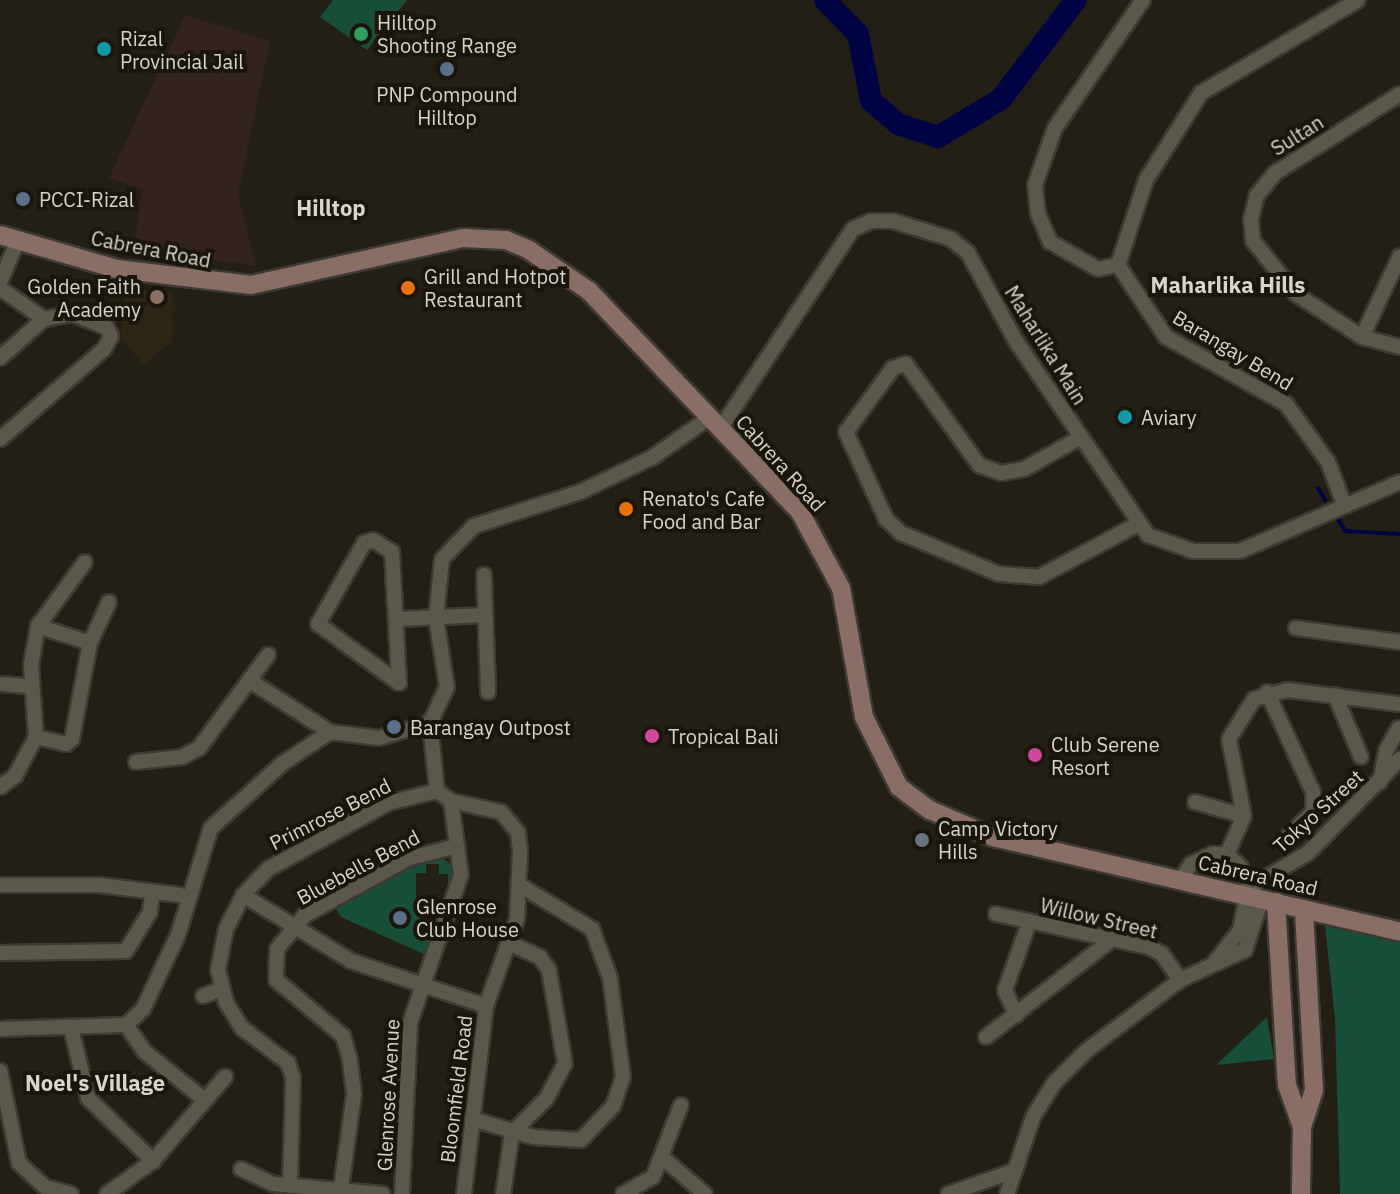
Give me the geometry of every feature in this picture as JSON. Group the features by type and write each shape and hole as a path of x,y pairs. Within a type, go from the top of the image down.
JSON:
{"main road":[{"name":"Cabrera Road","path":"9,238 117,269 251,285 424,244 506,240 559,266 589,291 800,512 826,550 841,588 864,717 899,787 966,829 1400,932"},
{"path":"1256,897 1278,975 1288,1095 1302,1127"},
{"path":"1301,1194 1302,1127 1314,1090 1305,975 1304,909"},
{"path":"1278,975 1305,975"}],"street":[{"path":"1143,0 1055,128 1035,185 1038,214 1050,242 1098,269 1118,265 1146,180 1201,93 1358,0"},
{"name":"Sultan","path":"1400,94 1275,173 1257,195 1251,219 1253,241 1296,294 1362,337 1400,347"},
{"name":"Maharlika Main","path":"714,423 853,229 871,221 893,221 951,239 968,253 1016,341 1136,525"},
{"path":"0,282 9,238"},
{"path":"1362,337 1400,256"},
{"name":"Barangay Bend","path":"1118,265 1166,337 1264,389 1296,414 1328,462 1344,504"},
{"path":"0,288 44,319"},
{"path":"0,358 44,319 73,314 107,328 110,342 0,439"},
{"path":"1081,437 1024,469 1001,473 979,465 906,364 893,368 846,432 886,519 901,533 999,574 1039,577 1136,525 1193,551 1240,551 1400,482"},
{"path":"451,801 437,791 430,723 447,687 436,618 442,559 474,526 580,492 714,423"},
{"path":"373,540 392,552 399,619 399,683 319,629 319,619 349,569 373,540"},
{"path":"0,787 15,776 36,737 31,686 38,626 85,562"},
{"path":"484,575 488,692"},
{"path":"36,737 66,744 72,739 90,643 109,602"},
{"path":"399,619 485,615"},
{"path":"38,626 90,643"},
{"path":"1296,628 1400,642"},
{"path":"136,762 182,757 199,748 252,682 268,655"},
{"path":"252,682 330,732 379,738 430,723"},
{"path":"0,684 31,686"},
{"path":"1227,854 1244,816 1229,739 1242,711 1267,692 1335,695 1400,704"},
{"path":"1267,692 1313,792 1313,812 1286,838"},
{"path":"1335,695 1361,757"},
{"name":"Tokyo Street","path":"1380,782 1400,728"},
{"path":"0,1029 126,1025 143,1009 178,935 211,828 283,763 330,732"},
{"name":"Tokyo Street","path":"1256,897 1380,782 1400,759"},
{"name":"Primrose Bend","path":"290,1186 293,1078 280,1055 242,1028 221,989 220,949 243,895 268,869 388,803 437,791"},
{"name":"Glenrose Avenue","path":"402,1194 410,1023 457,896 457,846 451,801"},
{"name":"Bloomfield Road","path":"451,801 501,812 518,832 521,886 511,944 486,1006 487,1048 472,1119 464,1194"},
{"path":"1195,802 1244,816"},
{"name":"Bluebells Bend","path":"341,1188 354,1094 350,1060 343,1036 276,980 277,949 290,929 410,858 457,846"},
{"path":"1181,879 1201,857 1227,854 1241,867"},
{"path":"0,885 180,895"},
{"path":"472,1119 512,1133 581,1140 613,1106 623,1077 610,978 592,929 580,916 521,886"},
{"path":"0,953 126,951 150,912 152,892"},
{"path":"243,895 290,929 421,987 486,1006"},
{"path":"1007,1194 1033,1117 1054,1083 1180,980 1214,963 1229,962 1248,932 1256,897"},
{"name":"Willow Street","path":"996,914 1162,954 1180,980"},
{"path":"1016,1015 1005,990 1029,923"},
{"path":"986,1037 1111,940"},
{"path":"503,1194 512,1133 546,1099 565,1064 549,970 540,957 511,944"},
{"path":"203,996 221,989"},
{"path":"126,1025 145,1052 205,1100"},
{"path":"71,1028 88,1098 153,1161"},
{"path":"0,1071 19,1163 45,1187 71,1194"},
{"path":"107,1194 126,1191 225,1077"},
{"path":"623,1194 653,1177 664,1159 681,1105"},
{"path":"664,1159 705,1194"},
{"path":"241,1169 290,1186 383,1194"},
{"path":"948,1194 1014,1171"}],"shaded area":[{"path":"185,15 270,41 238,194 256,266 133,249 143,189 109,178"},
{"path":"127,288 173,293 172,341 144,365 120,337"}],"green space":[{"name":"Hilltop Shooting Range","path":"333,0 407,0 367,50 320,17"},
{"path":"438,855 456,868 448,893 448,874 439,874 439,864 426,864 426,873 416,873 416,903 426,904 426,918 437,918 438,904 445,903 428,956 341,917 334,905 416,859"},
{"path":"1325,926 1400,942 1400,1194 1340,1194 1335,1018"},
{"path":"1267,1017 1274,1059 1216,1065"}],"waterway":[{"path":"825,0 858,34 871,101 898,124 938,137 1001,99 1076,0"},
{"path":"1318,488 1325,500"},
{"path":"1337,517 1345,531 1400,534"}],"place":[{"name":"Hilltop Shooting Range","path":"361,34"},
{"name":"Rizal Provincial Jail","path":"104,49"},
{"name":"PNP Compound Hilltop","path":"447,69"},
{"name":"PCCI-Rizal","path":"23,199"},
{"name":"Grill and Hotpot Restaurant","path":"408,288"},
{"name":"Golden Faith Academy","path":"157,297"},
{"name":"Aviary","path":"1125,417"},
{"name":"Renato's Cafe Food and Bar","path":"626,509"},
{"name":"Barangay Outpost","path":"394,727"},
{"name":"Tropical Bali","path":"652,736"},
{"name":"Club Serene Resort","path":"1035,755"},
{"name":"Camp Victory Hills","path":"922,840"},
{"name":"Glenrose Club House","path":"400,918"}],"district":[{"name":"Hilltop","path":"331,208"},
{"name":"Maharlika Hills","path":"1228,285"},
{"name":"Noel's Village","path":"95,1083"}]}
